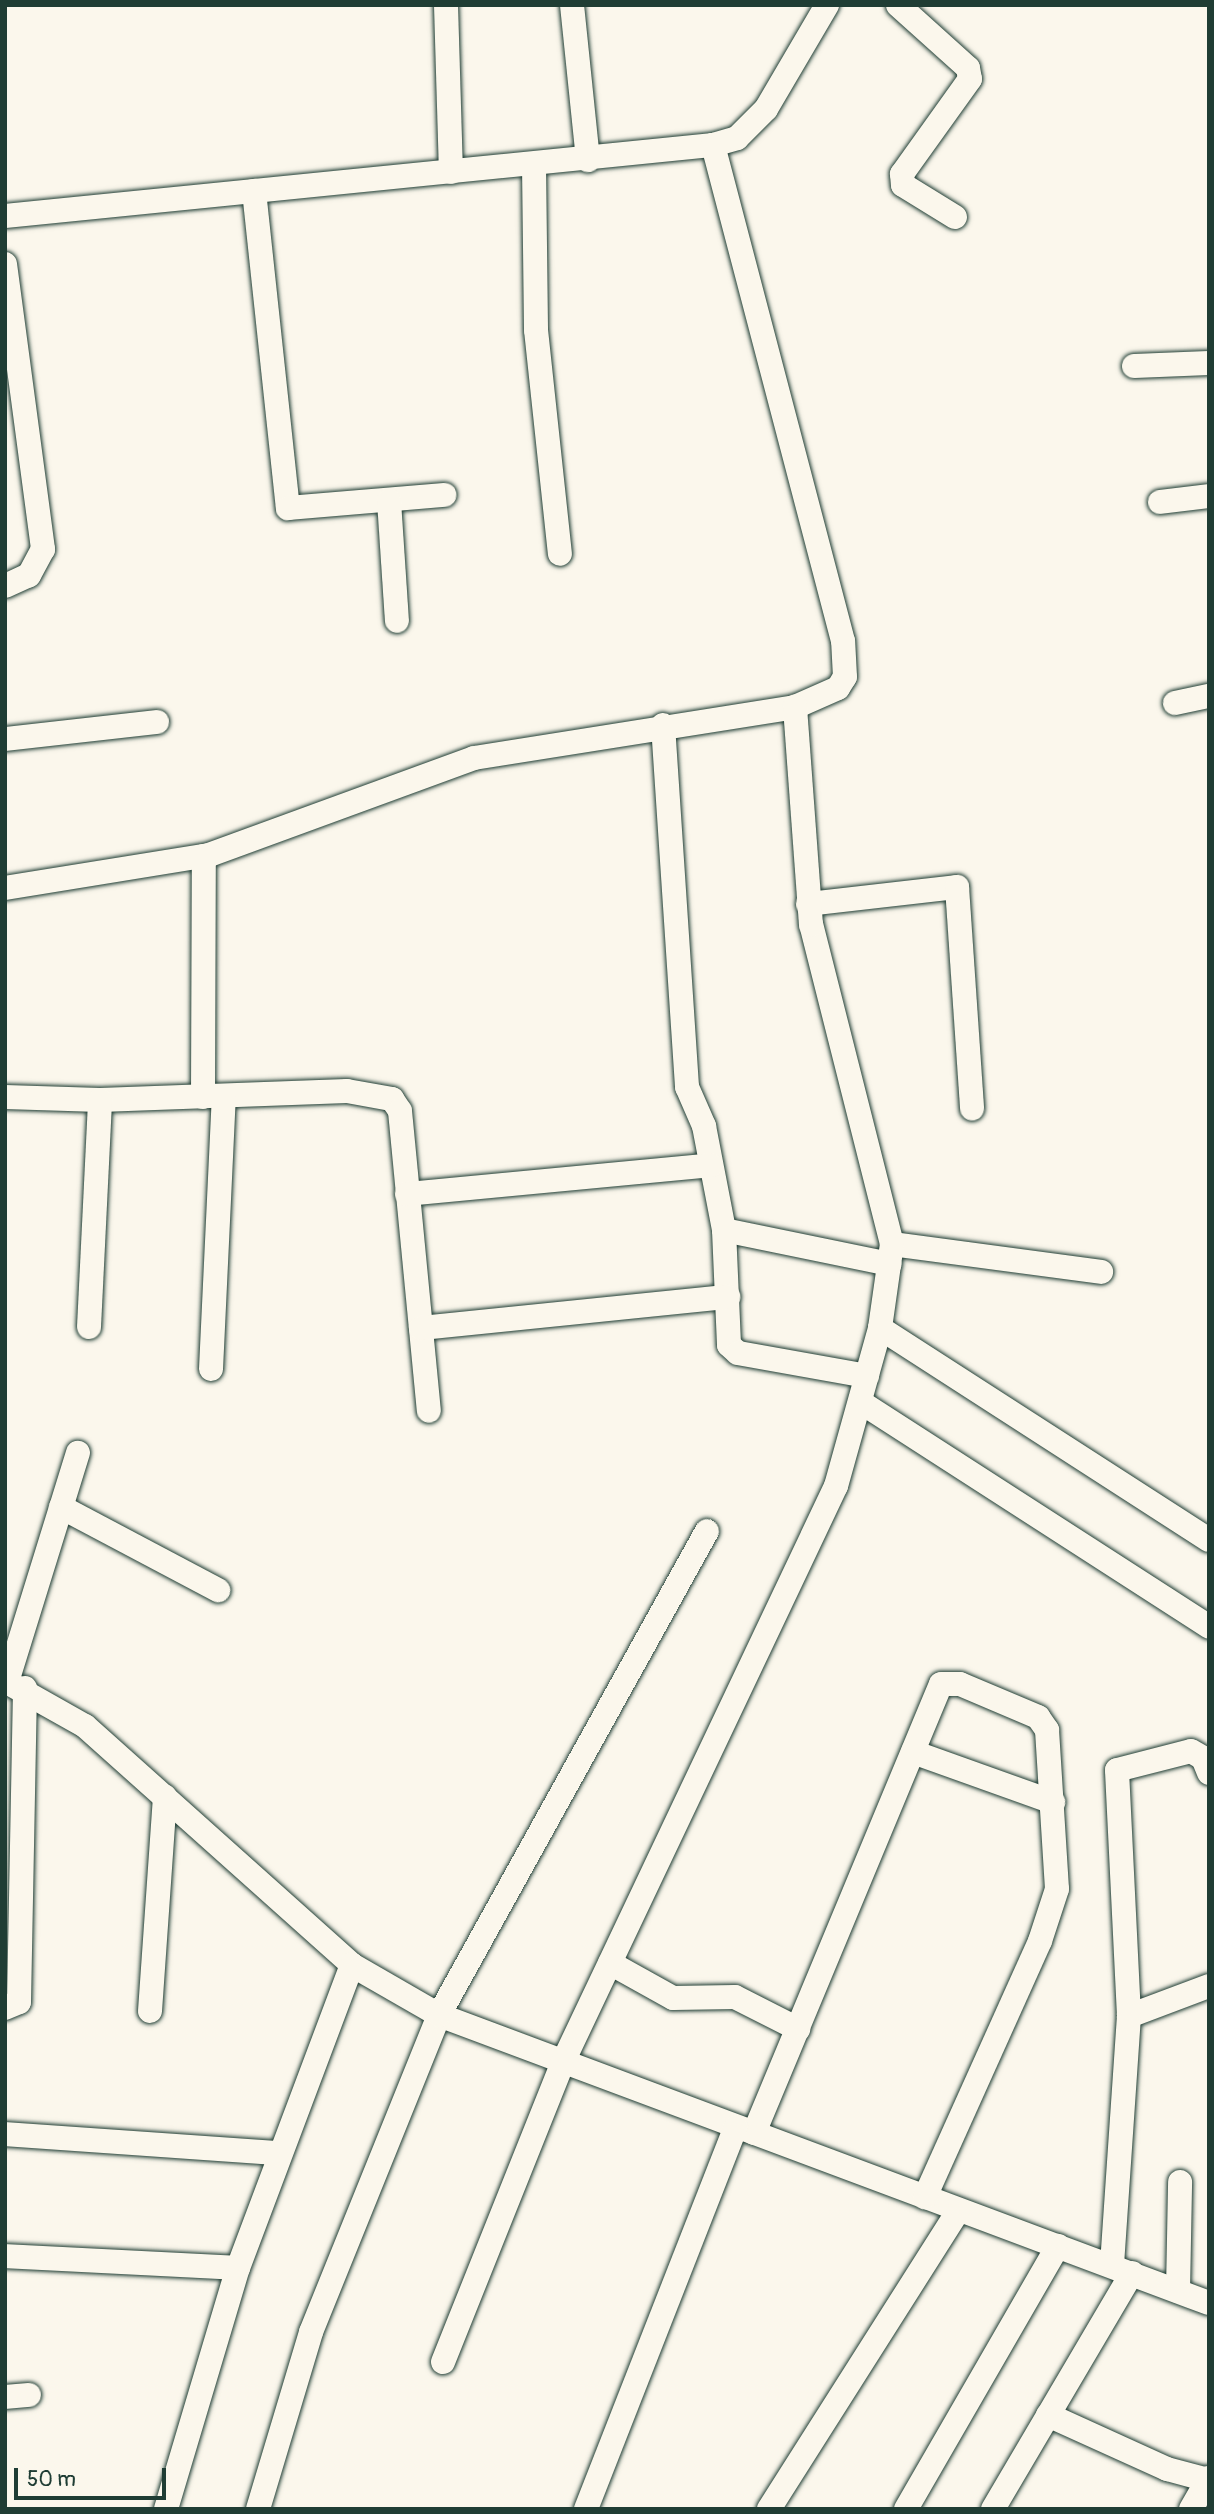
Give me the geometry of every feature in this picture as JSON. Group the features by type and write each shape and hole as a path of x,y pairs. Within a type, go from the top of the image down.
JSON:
{"street":[{"path":"446,5 452,172"},
{"path":"572,5 588,160"},
{"path":"5,216 588,160 713,145 737,138 766,109 827,5"},
{"path":"898,5 968,68 970,79 902,174 903,185 954,217"},
{"path":"5,888 204,856 426,771 663,725 795,707 838,688 847,659 713,145"},
{"path":"534,165 536,330 561,554"},
{"path":"254,191 288,508 444,495"},
{"path":"5,264 43,549 29,575 5,586"},
{"path":"1134,366 1209,363"},
{"path":"1160,502 1209,496"},
{"path":"388,501 397,621"},
{"path":"1175,703 1209,696"},
{"path":"443,2362 562,2064 810,1545 862,1403 880,1328 891,1254 852,1103 808,904 795,707"},
{"path":"5,739 157,722"},
{"path":"663,725 687,1087 712,1165 724,1230 733,1351 867,1376"},
{"path":"204,856 213,1097 211,1369"},
{"path":"808,904 957,887 972,1108"},
{"path":"5,1097 100,1100 380,1092 400,1111 429,1411"},
{"path":"89,1327 100,1100"},
{"path":"407,1194 712,1165"},
{"path":"724,1230 891,1254 1101,1272"},
{"path":"421,1328 728,1297"},
{"path":"880,1328 1209,1540"},
{"path":"862,1403 1209,1627"},
{"path":"5,2008 19,2002 12,1684 78,1453"},
{"path":"61,1507 218,1590"},
{"path":"258,2509 311,2332 439,2015 707,1531"},
{"path":"12,1684 85,1726 352,1965 439,2015 562,2064 1208,2302"},
{"path":"586,2509 745,2130 798,2029 941,1684 960,1684 1038,1717 1047,1730 1053,1802 1052,1907 925,2197"},
{"path":"993,2509 1048,2415 1122,2269 1129,2016 1117,1770 1191,1751 1203,1758 1209,1773"},
{"path":"913,1752 1053,1802"},
{"path":"150,2011 165,1797"},
{"path":"610,1963 673,1998 736,1997 798,2029"},
{"path":"166,2509 238,2268 278,2153 352,1965"},
{"path":"1129,2016 1209,1986"},
{"path":"5,2134 278,2153"},
{"path":"1178,2291 1180,2182"},
{"path":"769,2509 959,2210"},
{"path":"906,2509 1058,2246"},
{"path":"5,2256 238,2268"},
{"path":"1048,2415 1167,2469 1208,2479 1191,2509"}]}
